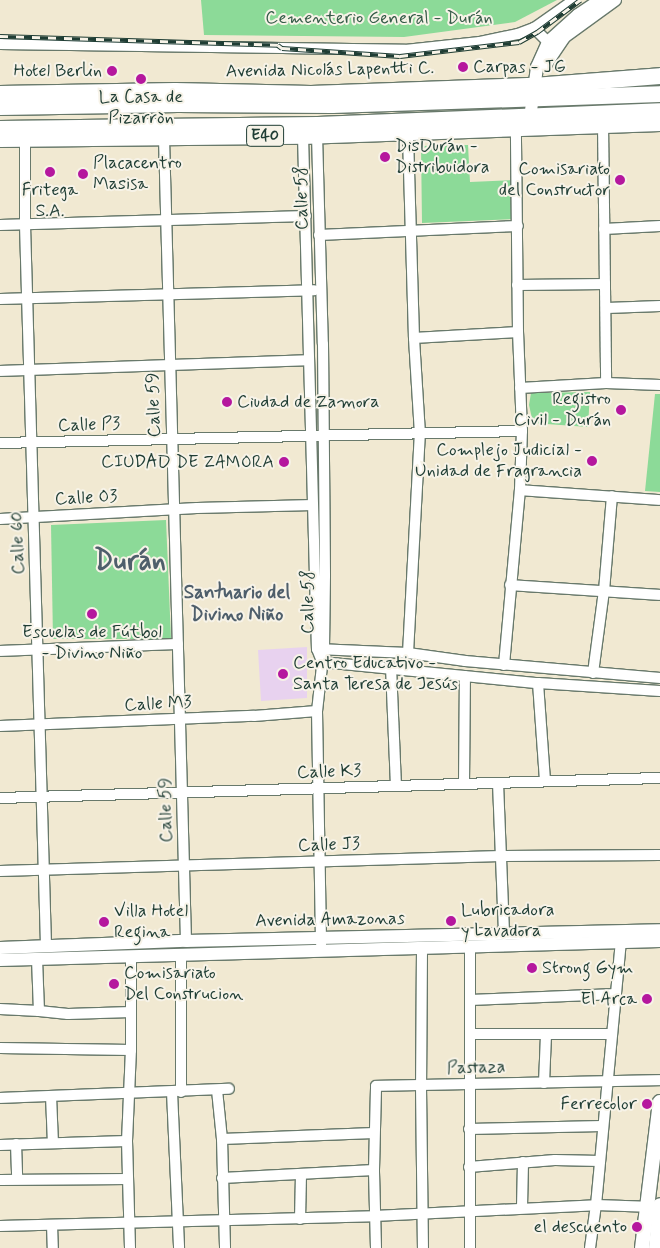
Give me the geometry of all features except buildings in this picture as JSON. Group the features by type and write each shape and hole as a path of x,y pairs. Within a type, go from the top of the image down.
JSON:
{"main road":[{"name":"Avenida Nicolás Lapentti C.","path":"0,107 178,104 332,105 533,92 660,76"},
{"name":"Avenida Nicolás Lapentti C.","path":"0,94 176,91 311,94 533,92 660,94"},
{"name":"E40","path":"0,139 310,136 525,123 660,111"},
{"name":"E40","path":"0,129 660,122"},
{"path":"656,1248 660,1102"},
{"path":"642,1248 657,1207"}],"street":[{"path":"0,44 390,51 480,42 534,28 574,0"},
{"path":"504,665 520,490 522,431 517,285 518,226 525,123 537,68 548,42 569,22 600,0"},
{"path":"533,92 564,37 615,0"},
{"path":"534,28 548,42"},
{"path":"603,124 607,308 606,383"},
{"path":"408,130 414,338 420,434 408,654"},
{"name":"Calle 58","path":"310,136 306,216 309,360 313,506 322,662"},
{"name":"Calle 58","path":"310,136 319,235 323,344 321,648"},
{"name":"Calle 60","path":"25,138 25,225 46,947"},
{"name":"Calle 59","path":"164,138 186,941"},
{"path":"0,225 306,216"},
{"path":"319,235 518,226"},
{"path":"604,229 660,226"},
{"path":"517,285 605,284"},
{"path":"0,299 320,290"},
{"path":"607,308 660,306"},
{"path":"414,338 518,332"},
{"path":"0,371 309,360"},
{"path":"520,388 606,383 660,385"},
{"name":"Calle P3","path":"0,443 323,434 522,431"},
{"path":"520,490 660,500"},
{"path":"593,673 604,591 612,496"},
{"name":"Calle O3","path":"0,519 174,509 313,506"},
{"path":"510,585 660,595"},
{"path":"0,651 37,648 178,644"},
{"path":"321,648 408,654 504,665 660,678"},
{"path":"322,951 318,861 317,711 322,662 391,667 538,683 660,691"},
{"path":"391,667 396,786"},
{"path":"464,784 465,676"},
{"path":"538,683 545,780"},
{"name":"Calle M3","path":"0,726 180,719 317,711"},
{"name":"Calle K3","path":"0,798 660,778"},
{"path":"498,783 504,935"},
{"name":"Calle J3","path":"0,871 501,856 660,855"},
{"name":"Avenida Amazonas","path":"0,948 186,941 660,930"},
{"name":"Avenida Amazonas","path":"0,960 470,948 660,941"},
{"path":"590,1248 596,1205 602,1126 621,942"},
{"path":"470,948 470,1248"},
{"path":"422,949 423,1248"},
{"path":"179,1248 177,1092 180,955"},
{"path":"130,956 131,1050 127,1141 130,1248"},
{"path":"37,959 39,1011"},
{"path":"470,1000 616,994"},
{"path":"0,1009 68,1014 131,1012"},
{"path":"470,1034 611,1034"},
{"path":"544,1083 546,1034"},
{"path":"0,1048 131,1050"},
{"name":"Pastaza","path":"376,1248 374,1133 376,1086 421,1087 469,1084 660,1080"},
{"path":"0,1098 229,1089"},
{"path":"217,1090 222,1139 225,1248"},
{"path":"51,1096 53,1143"},
{"path":"469,1129 602,1126"},
{"path":"222,1139 374,1133"},
{"path":"0,1145 127,1141"},
{"path":"16,1144 17,1179"},
{"path":"469,1167 555,1160 600,1161"},
{"path":"522,1207 523,1162"},
{"path":"222,1178 374,1170"},
{"path":"300,1219 301,1174"},
{"path":"0,1180 128,1179"},
{"path":"0,1226 300,1219 522,1207 596,1205 657,1207"},
{"path":"52,1224 53,1248"}],"shaded area":[{"name":"Centro Educativo - Santa Teresa de Jesús","path":"307,647 307,698 261,701 258,650"}],"green space":[{"name":"Cementerio General - Durán","path":"201,0 557,0 515,22 404,37 204,35"},
{"path":"468,145 470,182 515,180 515,219 422,223 421,146"},
{"path":"590,392 588,427 533,423 529,405 531,393"},
{"path":"655,394 660,394 660,492 645,491"},
{"path":"166,520 171,639 53,639 51,525"}],"railway":[{"path":"0,36 278,45 282,48 400,56 519,42 537,32 580,0"}],"place":[{"name":"Carpas - JG","path":"463,67"},
{"name":"Hotel Berlin","path":"112,71"},
{"name":"La Casa de Pizarròn","path":"141,79"},
{"name":"DisDurán - Distribuidora","path":"385,157"},
{"name":"Fritega S.A.","path":"50,172"},
{"name":"Placacentro Masisa","path":"83,174"},
{"name":"Comisariato del Constructor","path":"620,180"},
{"name":"Ciudad de Zamora","path":"227,402"},
{"name":"Registro Civil - Durán","path":"621,410"},
{"name":"Complejo Judicial - Unidad de Fragrancia","path":"592,461"},
{"name":"CIUDAD DE ZAMORA","path":"284,462"},
{"name":"Escuelas de Fútbol - Divino Niño","path":"92,614"},
{"name":"Centro Educativo - Santa Teresa de Jesús","path":"283,674"},
{"name":"Lubricadora y Lavadora","path":"451,921"},
{"name":"Villa Hotel Regina","path":"104,922"},
{"name":"Strong Gym","path":"532,968"},
{"name":"Comisariato Del Construcion","path":"114,984"},
{"name":"El Arca","path":"647,999"},
{"name":"Ferrecolor","path":"647,1104"},
{"name":"el descuento","path":"637,1227"}],"district":[{"name":"Durán","path":"130,562"},
{"name":"Santuario del Divino Niño","path":"237,604"}]}
